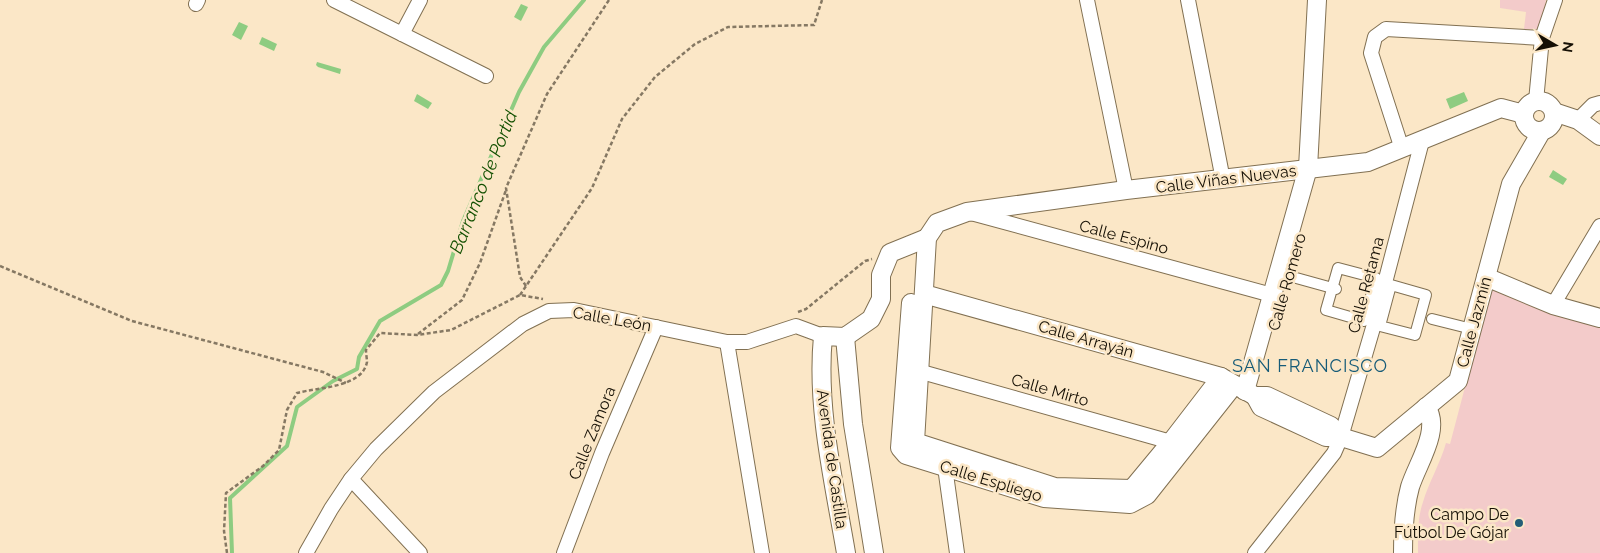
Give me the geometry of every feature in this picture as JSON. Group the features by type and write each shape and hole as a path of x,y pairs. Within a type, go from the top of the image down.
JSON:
{"street":[{"path":"334,0 486,76"},
{"path":"402,34 420,0"},
{"path":"1087,0 1126,190"},
{"path":"1188,0 1223,180"},
{"path":"1314,168 1317,0"},
{"path":"1530,107 1545,102 1552,108 1554,112 1553,122 1550,127 1541,132 1532,130 1528,127 1524,118 1530,107 1542,38 1555,0"},
{"path":"1402,149 1371,52 1374,37 1386,29 1542,38"},
{"path":"1578,120 1593,105 1600,104"},
{"name":"Calle Viñas Nuevas","path":"922,240 937,222 967,212 1126,190 1368,162 1501,108 1530,107"},
{"path":"1554,112 1578,120 1600,136"},
{"name":"Calle Jazmín","path":"1239,387 1261,407 1326,437 1341,437 1377,448 1458,381 1511,184 1541,132"},
{"name":"Calle Retama","path":"1255,553 1334,453 1341,437 1422,141"},
{"name":"Calle Romero","path":"1239,387 1289,276 1314,168"},
{"name":"Calle Romero","path":"1239,387 1272,296 1314,168"},
{"name":"Calle Espino","path":"967,212 1272,296"},
{"path":"1553,305 1600,226"},
{"path":"846,337 871,319 881,299 881,275 890,253 922,240 912,369"},
{"path":"1338,268 1376,278 1364,321 1326,310 1334,289 1338,268"},
{"path":"1289,276 1334,289"},
{"path":"1486,277 1553,305 1600,318"},
{"path":"1391,285 1426,295 1415,335 1380,326 1391,285"},
{"name":"Calle Arrayán","path":"918,292 1239,387"},
{"name":"Calle León","path":"306,553 331,509 351,479 376,448 434,392 523,324 549,311 574,310 727,342 746,342 796,326 823,336 846,337"},
{"path":"1432,318 1472,329"},
{"name":"Calle Zamora","path":"564,553 602,453 656,327"},
{"name":"Avenida de Castilla","path":"823,336 820,360 825,427 846,553"},
{"name":"Avenida de Castilla","path":"846,337 853,424 874,553"},
{"path":"727,342 762,553"},
{"name":"Calle Espliego","path":"912,369 907,445 946,461 1055,487 1132,489 1239,387"},
{"name":"Calle Mirto","path":"912,369 1177,446"},
{"path":"1403,553 1403,527 1410,488 1432,432 1431,415 1426,407"},
{"path":"946,461 956,553"},
{"path":"351,479 420,553"}],"path":[{"path":"417,335 462,300 480,263 506,188 547,94 609,0"},
{"path":"227,553 224,531 226,493 262,466 279,450 287,410 297,393 347,384 361,374 366,363 366,350 380,334 417,335 451,330 520,295 592,188 622,119 655,77 696,44 728,27 814,25 822,0"},
{"path":"506,188 520,277 526,287"},
{"path":"790,316 806,309 865,261 890,253"},
{"path":"0,266 132,320 323,372 347,384"},
{"path":"520,295 546,300"}],"shaded area":[{"path":"1500,0 1546,0 1541,29 1524,29 1526,12 1500,8"},
{"path":"521,4 528,7 521,21 514,17"},
{"path":"239,22 248,26 241,40 232,35"},
{"path":"262,37 277,44 274,51 259,44"},
{"path":"317,62 341,69 340,74 318,67 316,65"},
{"path":"1464,92 1468,101 1450,109 1446,99"},
{"path":"417,94 432,103 428,109 414,101"},
{"path":"1553,170 1567,179 1563,185 1549,177"},
{"path":"1492,285 1600,325 1600,553 1418,553 1418,528 1421,508 1446,443 1450,444"}],"waterway":[{"name":"Barranco de Portid","path":"232,553 230,498 287,446 297,407 333,381 357,369 359,357 380,321 441,285 448,271 463,221 519,92 544,47 584,0"}],"place":[{"name":"Campo De Fútbol De Gójar","path":"1519,523"}],"district":[{"name":"SAN FRANCISCO","path":"1310,365"}]}
